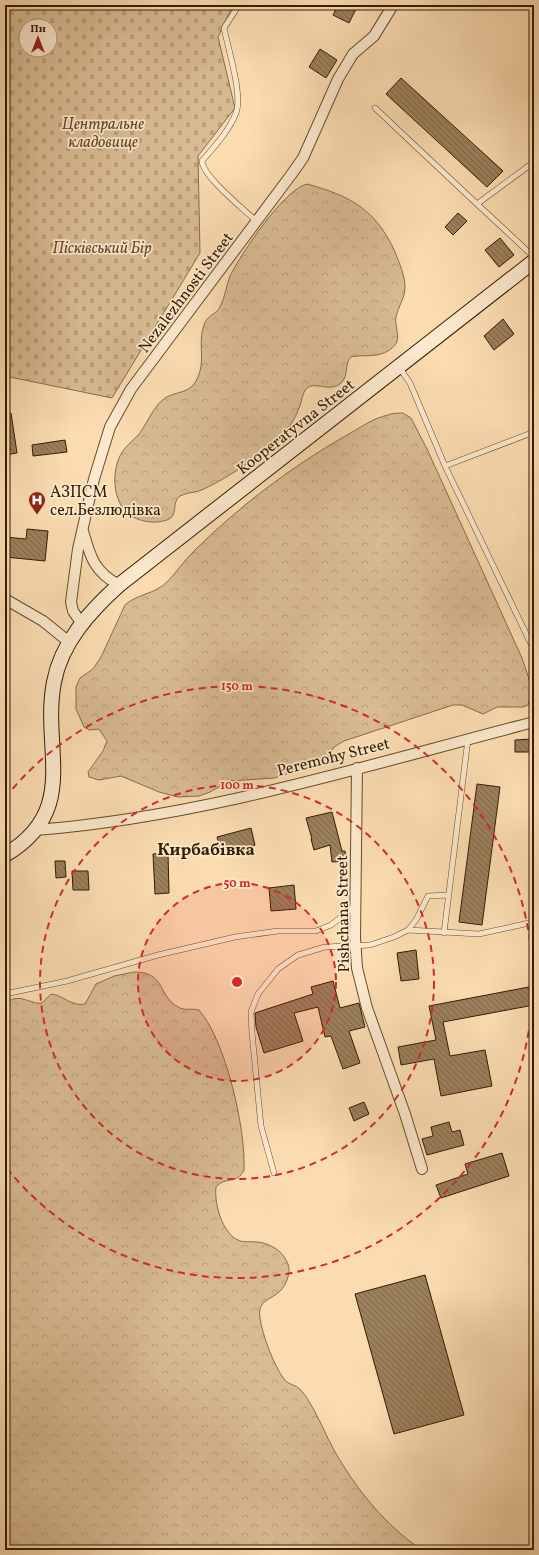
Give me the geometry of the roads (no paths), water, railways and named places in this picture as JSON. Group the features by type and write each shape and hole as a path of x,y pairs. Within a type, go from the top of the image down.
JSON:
{"street":[{"name":"Nezalezhnosti Street","path":"82,624 73,611 71,602 83,529 94,479 110,427 131,389 302,158 338,79 353,54 374,36 393,5"},
{"name":"Kooperatyvna Street","path":"35,830 45,814 53,787 54,772 51,700 56,670 69,642 82,624 103,600 119,585 534,261"},
{"path":"83,529 90,557 102,574 119,585"},
{"path":"5,599 43,621 69,642"},
{"name":"Peremohy Street","path":"35,830 136,818 261,792 534,722"},
{"name":"Pishchana Street","path":"357,768 355,906 355,946 357,968 362,993 407,1119 422,1169"},
{"path":"5,855 26,841 35,830"}],"lane":[{"path":"239,5 224,28 237,93 238,108 228,127 202,161 202,165 208,175 256,221"},
{"path":"375,108 534,257"},
{"path":"477,204 534,162"},
{"path":"398,367 410,383 445,466 534,650"},
{"path":"445,466 534,432"},
{"path":"444,933 468,739"},
{"path":"408,930 416,920 428,896 431,894 448,895"},
{"path":"5,994 67,982 158,955 235,937 278,931 316,931 331,925 355,906"},
{"path":"274,1173 261,1126 251,1027 252,1006 258,994 278,969 298,955 325,947 355,946 379,942 408,930 479,934 534,922"}],"place":[{"name":"АЗПСМ сел.Безлюдівка","path":"37,515"}],"district":[{"name":"Кирбабівка","path":"206,849"}],"park label":[{"name":"Центральне кладовище","path":"103,132"},
{"name":"Пісківський Бір","path":"102,247"}]}
